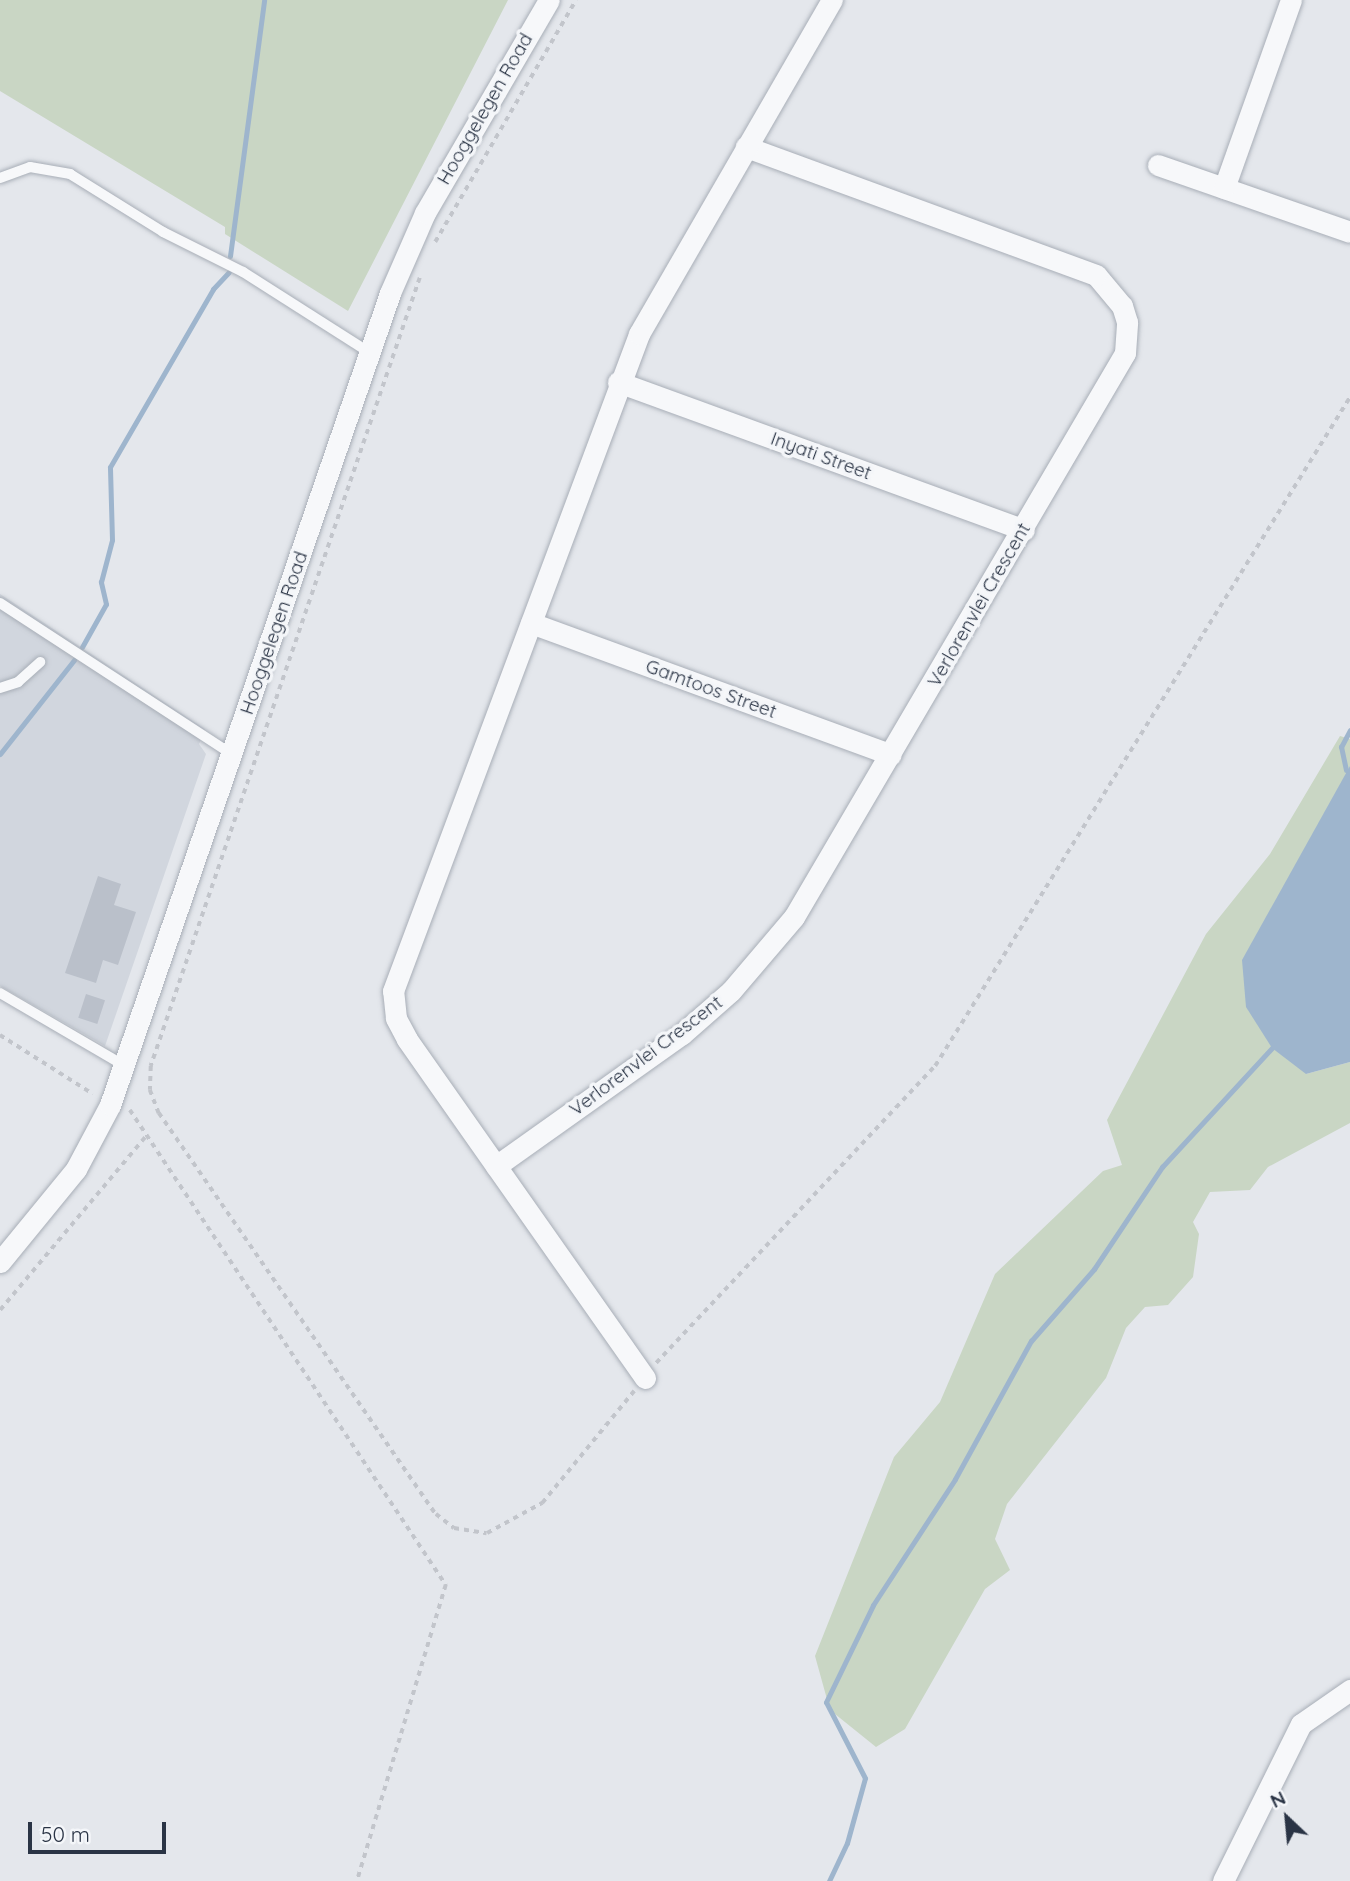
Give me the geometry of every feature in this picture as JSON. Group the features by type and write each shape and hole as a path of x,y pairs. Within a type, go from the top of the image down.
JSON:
{"street":[{"name":"Hooggelegen Road","path":"0,1262 63,1188 113,1098 370,353 425,213 549,0"},
{"path":"645,1378 407,1039 396,1018 393,991 618,382 667,281 832,0"},
{"path":"1224,188 1291,0"},
{"name":"Verlorenvlei Crescent","path":"496,1166 672,1041 731,991 794,917 1024,530 1125,353 1127,322 1115,295 1080,267 746,147"},
{"path":"1158,165 1350,232"},
{"name":"Inyati Street","path":"618,382 1024,530"},
{"name":"Gamtoos Street","path":"531,623 891,755"},
{"path":"1223,1881 1301,1724 1314,1710 1350,1690"}],"lane":[{"path":"0,178 30,167 70,174 163,232 243,272 370,353"},
{"path":"0,603 233,755"},
{"path":"0,688 19,682 40,662"},
{"path":"0,993 125,1066"}],"path":[{"path":"434,245 576,0"},
{"path":"422,270 151,1066 150,1090 159,1113 420,1491 454,1528 487,1533 542,1503 690,1323 935,1066 1350,397"},
{"path":"0,1035 113,1098 147,1135 446,1585 357,1881"},
{"path":"0,1310 147,1135"}],"shaded area":[{"path":"0,594 205,729 199,744 206,754 105,1046 0,986"}],"green space":[{"path":"0,0 508,0 348,311 225,234 225,227 0,91"},
{"path":"1340,736 1350,739 1350,766 1306,1074 1350,1062 1350,1123 1268,1167 1250,1190 1210,1192 1193,1222 1199,1234 1193,1277 1168,1305 1145,1307 1126,1328 1106,1378 1007,1504 995,1539 1010,1570 985,1589 905,1729 876,1747 830,1710 815,1656 894,1457 940,1402 995,1274 1103,1171 1122,1165 1107,1120 1206,934 1270,854"}],"water":[{"path":"1350,766 1350,1062 1306,1074 1272,1048 1246,1007 1242,960"}],"building":[{"path":"98,876 121,884 114,905 136,912 118,965 103,960 96,983 65,973"},
{"path":"86,994 105,1000 97,1024 78,1018"}],"waterway":[{"path":"230,256 264,0"},
{"path":"82,647 106,604 101,582 112,540 110,467 213,289 229,272"},
{"path":"0,754 74,660"},
{"path":"1346,770 1341,747 1350,730"},
{"path":"829,1881 847,1843 865,1778 826,1702 873,1605 955,1479 1031,1341 1094,1269 1162,1167 1272,1048"}]}
